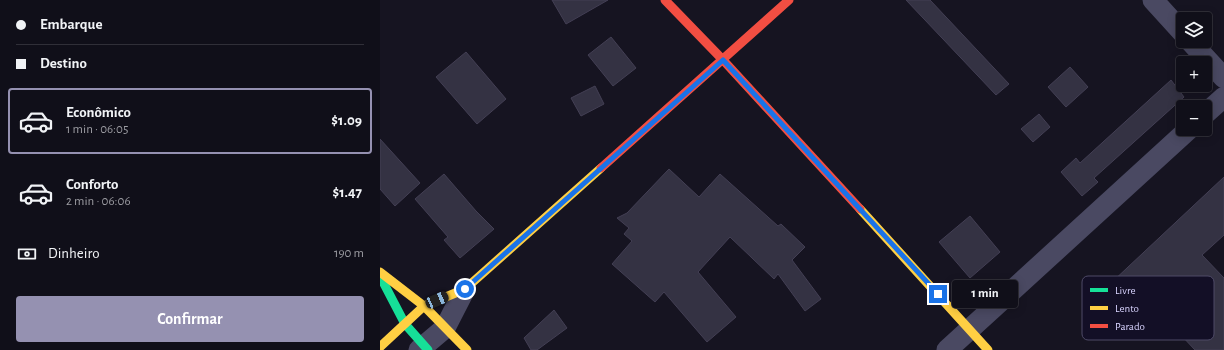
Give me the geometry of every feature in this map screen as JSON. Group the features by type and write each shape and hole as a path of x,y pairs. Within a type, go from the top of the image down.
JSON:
{"street":[{"path":"665,0 723,60 988,350"},
{"path":"380,347 424,306 465,289 789,0"},
{"path":"1153,0 1176,25"},
{"path":"1196,48 1224,78"},
{"path":"1212,108 1224,97"},
{"path":"947,350 1181,136"},
{"path":"380,272 424,306 467,350"},
{"path":"380,276 405,324 424,348 445,328 465,289"}],"building":[{"path":"552,0 608,0 566,24"},
{"path":"906,0 930,0 1009,84 996,95"},
{"path":"611,37 636,68 613,86 588,55"},
{"path":"466,52 506,99 477,124 436,77"},
{"path":"1070,67 1088,87 1066,107 1048,87"},
{"path":"1171,80 1176,87 1176,92 1180,92 1184,97 1181,100 1176,100 1176,104 1094,178 1098,182 1082,196 1061,172 1076,158 1080,163"},
{"path":"595,86 604,104 581,116 571,98"},
{"path":"1039,114 1050,127 1033,142 1021,129"},
{"path":"380,139 420,183 395,206 380,189"},
{"path":"669,169 699,197 720,174 778,226 781,224 805,247 792,260 821,299 805,311 778,274 774,279 730,237 698,272 736,317 707,342 664,292 655,302 612,264 632,241 624,234 629,228 617,218 627,213"},
{"path":"444,174 476,211 494,229 460,258 444,240 448,237 415,199"},
{"path":"1224,177 1224,235 1202,255 1224,278 1224,350 1195,350 1186,340 1214,340 1214,276 1118,276"},
{"path":"970,216 1000,252 970,278 939,242"},
{"path":"554,310 567,328 537,350 531,350 524,338"}],"traffic: fast":[{"path":"380,276 405,324 428,350"}],"traffic: slow":[{"path":"380,347 424,306 465,289 601,168"},
{"path":"860,209 988,350"},
{"path":"380,272 424,306 467,350"}],"traffic: jam":[{"path":"665,0 723,60 860,209"},
{"path":"601,168 789,0"}],"route":[{"path":"465,289 723,60 938,294"}]}
